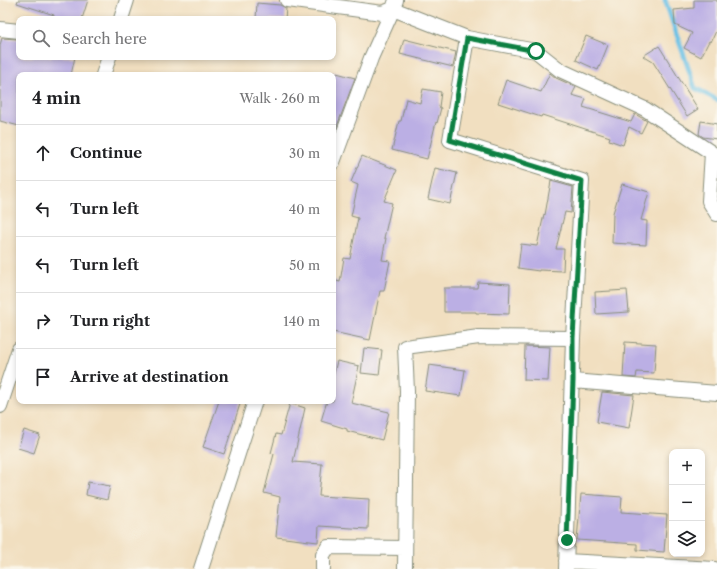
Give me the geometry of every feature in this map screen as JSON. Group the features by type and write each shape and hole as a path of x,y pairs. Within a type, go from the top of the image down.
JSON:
{"street":[{"path":"122,16 127,0"},
{"path":"287,0 382,13 395,5"},
{"path":"395,5 467,38 536,51 560,70 645,109 712,153 709,201 717,214"},
{"path":"336,154 371,58 395,5"},
{"path":"0,29 16,31"},
{"path":"467,38 450,140 582,181 573,338 573,381 566,565 715,569"},
{"path":"104,72 108,60"},
{"path":"405,569 407,391 405,347 479,337 573,338"},
{"path":"0,406 6,373 16,355"},
{"path":"573,381 717,393"},
{"path":"201,569 254,404"},
{"path":"323,569 323,554 328,547 405,548"}],"building":[{"path":"18,0 88,0 83,16 54,16 17,3"},
{"path":"694,0 717,0 717,29 711,42 709,41 701,57 684,48 692,33 675,25 674,10 694,8"},
{"path":"257,3 280,5 286,8 285,16 256,16"},
{"path":"586,36 608,45 598,70 576,60"},
{"path":"2,38 16,39 16,60 74,60 72,72 16,72 16,125 0,121 0,45"},
{"path":"404,39 456,52 453,67 400,54"},
{"path":"659,46 698,109 687,116 653,62 643,56"},
{"path":"336,73 355,78 336,129"},
{"path":"550,73 556,78 576,87 572,95 586,99 583,107 631,122 635,114 647,121 641,133 629,127 623,145 609,140 610,137 542,115 541,117 498,103 506,80 541,92"},
{"path":"423,89 441,92 439,107 441,108 427,159 392,150 406,99 420,103"},
{"path":"701,121 717,124 717,139 703,137 699,134"},
{"path":"362,156 397,170 384,201 392,203 384,238 386,238 382,260 390,261 384,291 380,291 370,340 336,333 336,281 340,282 344,258 350,259 358,218 351,216 358,185 351,182"},
{"path":"435,168 457,173 450,204 428,199"},
{"path":"551,181 573,187 571,213 565,212 556,249 564,249 563,271 539,271 518,268 521,244 537,246 544,214 545,215"},
{"path":"622,184 649,192 641,220 647,221 646,245 612,243 613,213"},
{"path":"478,282 510,284 509,314 444,312 444,288 477,288"},
{"path":"627,290 629,312 596,314 595,292"},
{"path":"625,342 656,344 654,373 637,372 636,378 623,377"},
{"path":"525,346 550,347 548,381 524,380"},
{"path":"364,348 382,350 379,375 361,373"},
{"path":"337,361 359,366 351,403 389,412 382,440 347,431 347,429 321,421 326,404 336,404"},
{"path":"429,365 465,370 461,396 425,391"},
{"path":"602,392 634,395 629,428 597,422"},
{"path":"218,404 240,404 224,454 203,447"},
{"path":"290,404 305,408 293,462 322,464 319,496 369,499 368,529 319,526 318,542 276,537 280,497 264,493 274,454 271,453 276,434 281,435"},
{"path":"24,430 40,435 34,453 18,448"},
{"path":"88,482 110,486 107,500 86,495"},
{"path":"581,494 622,497 621,512 667,515 664,552 637,550 637,544 577,540"}],"waterway":[{"path":"665,0 695,88 717,100"}],"route":[{"path":"536,51 467,38 450,140 582,181 573,338 573,381 567,540"}]}
